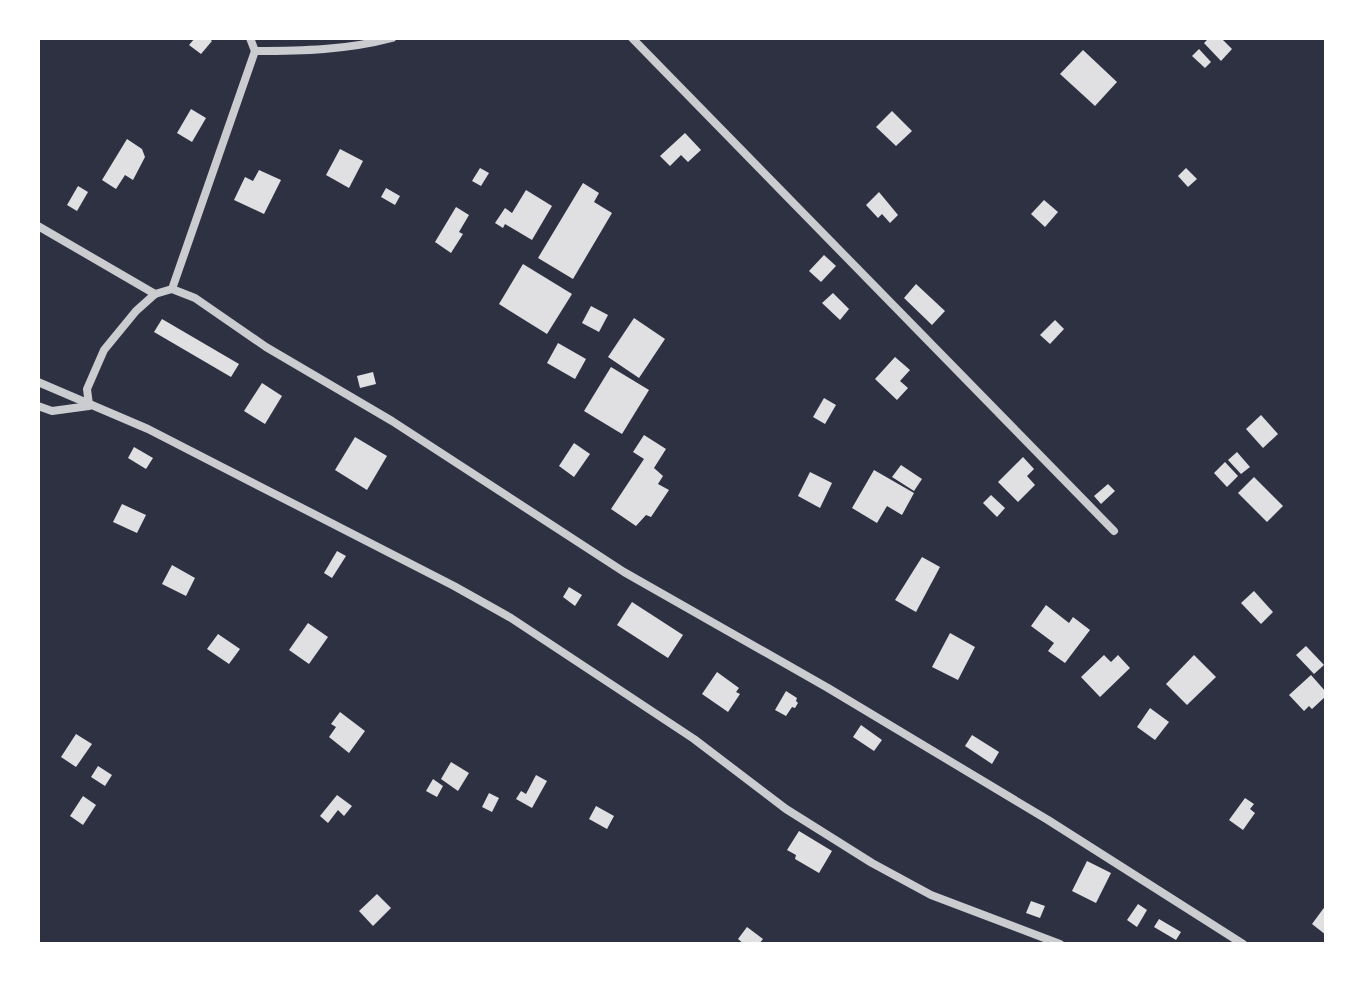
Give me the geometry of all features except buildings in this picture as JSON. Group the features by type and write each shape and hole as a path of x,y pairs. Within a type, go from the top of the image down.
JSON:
{"street":[{"path":"172,289 255,51 250,38"},
{"path":"255,51 313,52 392,38"},
{"path":"632,38 1114,531"},
{"path":"38,226 155,294"},
{"path":"89,405 87,389 104,350 136,311 155,294 172,289 195,298 266,347 392,421 624,572 958,766 1243,944"},
{"path":"38,382 148,429 272,490 511,618 694,739 786,809 872,863 931,895 1060,944"},
{"path":"38,406 52,411 89,405"}]}
